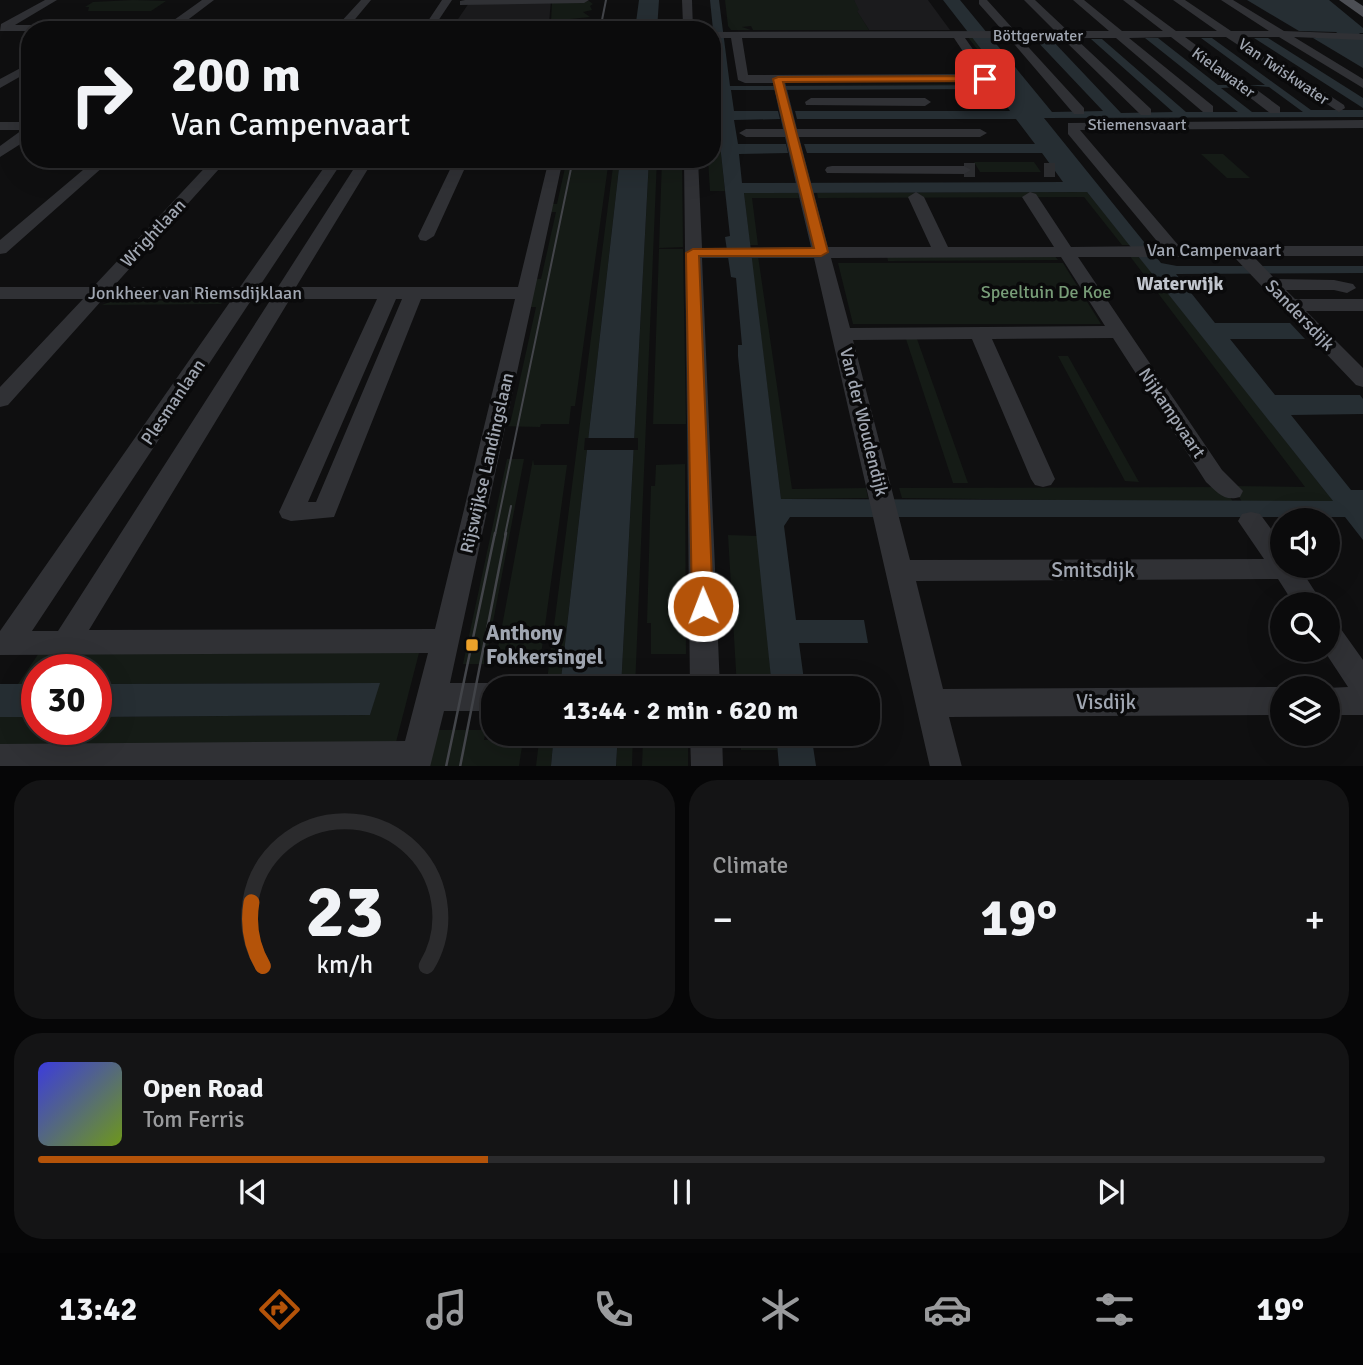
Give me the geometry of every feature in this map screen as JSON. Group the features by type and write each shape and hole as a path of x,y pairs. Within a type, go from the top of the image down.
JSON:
{"main road":[{"path":"1346,0 1363,13"},
{"path":"1356,0 1363,5"}],"street":[{"path":"1,28 52,0"},
{"path":"180,21 209,0"},
{"path":"348,21 366,0"},
{"path":"433,21 447,0"},
{"path":"456,15 584,0"},
{"path":"687,0 688,21"},
{"path":"1030,0 1146,112"},
{"path":"1078,0 1208,109"},
{"name":"Kielawater","path":"1128,0 1275,110"},
{"name":"Van Twiskwater","path":"1178,0 1339,108"},
{"path":"1226,0 1363,84"},
{"path":"983,2 1079,111"},
{"path":"456,15 483,21"},
{"path":"1,28 21,28"},
{"name":"Böttgerwater","path":"721,35 1281,34 1363,37"},
{"path":"731,35 742,77 780,89 807,102 925,102"},
{"path":"780,89 987,78 962,35"},
{"path":"0,84 21,71"},
{"name":"Van der Woudendijk","path":"780,89 783,133 804,182 946,766"},
{"name":"Stiemensvaart","path":"1165,250 1073,131 1073,126 1363,124"},
{"path":"0,126 21,125"},
{"path":"746,133 980,133"},
{"path":"0,153 21,138"},
{"path":"0,249 94,168"},
{"name":"Wrightlaan","path":"0,400 213,168"},
{"name":"Plesmanlaan","path":"4,643 331,168"},
{"name":"Plesmanlaan","path":"66,643 361,168"},
{"path":"426,236 458,168"},
{"name":"Rijswijkse Landingslaan","path":"415,761 446,641 554,168"},
{"path":"692,168 702,252 705,676"},
{"path":"804,182 827,170 964,170"},
{"path":"916,197 941,251"},
{"path":"1030,197 1065,250"},
{"name":"Nijkampvaart","path":"1065,250 1214,476 1231,491"},
{"name":"Van Campenvaart","path":"702,252 1165,250 1241,255 1363,251"},
{"name":"Sandersdijk","path":"1241,255 1363,380"},
{"path":"1266,281 1348,288"},
{"name":"Jonkheer van Riemsdijklaan","path":"0,293 526,293"},
{"path":"389,293 291,512 326,511 414,293"},
{"path":"1290,305 1363,305"},
{"path":"979,332 1043,479"},
{"path":"842,334 1117,332"},
{"path":"1251,521 1270,547"},
{"name":"Smitsdijk","path":"900,572 1270,566"},
{"path":"4,643 446,641"},
{"path":"1340,651 1363,685"},
{"path":"431,697 481,697"},
{"name":"Visdijk","path":"930,703 1270,701"},
{"path":"1340,701 1363,701"},
{"path":"706,746 707,766"},
{"path":"0,759 183,763 415,761"}],"shaded area":[{"path":"471,0 551,0 549,21 457,21"},
{"path":"639,0 659,0 658,21 636,21"},
{"path":"710,0 719,0 730,86 1009,85 943,0 960,0 1052,112 1103,111 1034,38 1050,38 1121,113 1173,112 1091,39 1102,39 1186,112 1238,112 1145,38 1158,38 1218,85 1238,85 1240,87 1221,88 1252,112 1303,112 1269,87 1246,85 1265,85 1201,38 1212,38 1311,110 1363,110 1363,117 1044,118 1161,263 1177,266 1363,266 1363,273 1176,274 1215,323 1290,323 1305,339 1230,339 1275,395 1360,395 1363,399 1363,414 1291,415 1351,490 1363,490 1363,540 1345,517 1340,517 1340,508 1270,508 1270,517 790,517 784,526 796,620 864,620 868,643 799,643 803,676 771,676 738,356 738,345 742,345 736,278 731,277 725,237 730,236 721,154 721,21 712,21","holes":["995,89 1010,111 795,111 797,119 1016,119 1035,144 804,144 807,153 1042,153 1063,182 742,183 739,154 788,153 786,144 738,144 734,120 780,119 778,111 734,111 731,90","1087,192 1333,501 781,499 744,193"]},
{"path":"854,0 928,0 950,30 869,30 856,10"},
{"path":"1247,0 1329,0 1363,28 1363,33 1359,33 1363,37 1363,68 1313,38 1343,38 1336,32 1299,31"},
{"path":"1254,38 1268,38 1363,98 1363,108"},
{"path":"619,168 649,168 622,676 561,676"},
{"path":"380,683 370,715 112,717 112,684"},
{"path":"0,684 21,684 21,717 0,717"},
{"path":"553,746 617,746 616,766 551,766"},
{"path":"777,746 813,746 816,766 779,766"}],"green space":[{"path":"725,0 854,0 859,10 857,11 869,30 753,30 751,26 742,27 751,30 731,30 728,26"},
{"path":"166,1 151,11 88,11 89,7 85,7 93,2"},
{"path":"589,1 593,4 590,6 592,10 583,12 590,17 551,21 552,3"},
{"path":"967,36 972,36 1010,85 787,84 1004,84"},
{"path":"721,154 725,191 710,191 709,168 721,168"},
{"path":"1201,154 1223,154 1250,178 1227,178"},
{"path":"974,162 1034,162 1041,172 980,172"},
{"path":"565,168 608,168 575,406 571,406 569,424 541,424 540,427 502,426 503,420 511,420 536,307 529,307 535,279 541,279 556,212 551,212 553,204 557,204"},
{"path":"613,168 619,168 561,676 548,676"},
{"path":"649,168 657,168 635,676 622,676"},
{"path":"662,168 682,168 683,247 659,248"},
{"path":"1087,192 1130,245 1122,245 1084,197 818,198 817,193"},
{"path":"744,193 798,193 799,198 752,198 758,245 750,245"},
{"path":"659,249 683,249 686,424 653,424"},
{"path":"1054,255 1058,260 888,261 887,256"},
{"path":"1129,255 1138,255 1334,502 1242,502 1233,486 1305,487"},
{"path":"751,256 758,256 792,489 866,488 868,498 781,499"},
{"name":"Speeltuin De Koe","path":"838,263 1063,263 1101,324 853,324"},
{"path":"224,300 221,304 102,305 112,301"},
{"path":"906,339 917,339 968,483 953,483"},
{"path":"1058,356 1068,356 1139,482 1125,481"},
{"path":"507,459 524,459 485,664 463,664"},
{"path":"533,459 534,465 567,465 541,655 499,655 495,664"},
{"path":"685,464 686,654 651,654 651,623 647,623 651,486 655,486 656,465"},
{"path":"1224,487 1233,502 902,498 899,488"},
{"path":"728,535 758,536 771,676 736,676"},
{"path":"420,649 394,750 0,751 0,717 21,717 21,745 112,745 112,717 370,715 379,683 112,684 112,654 39,653"},
{"path":"432,730 481,730 481,746 522,746 519,766 424,766"},
{"path":"538,746 553,746 551,766 536,766"},
{"path":"617,746 633,746 632,766 616,766"},
{"path":"643,746 688,746 688,766 642,766"},
{"path":"741,746 777,746 777,750 741,750"}],"pier":[{"path":"585,438 638,438 638,450 584,450"}],"tunnel":[{"path":"994,101 1004,101"},
{"path":"964,170 975,170"},
{"path":"1044,170 1055,170"}],"tram line":[{"path":"602,21 606,0"},
{"path":"495,535 571,168"},
{"path":"505,535 511,506"},
{"path":"446,766 495,533"},
{"path":"460,766 506,533"}],"place":[{"name":"Anthony Fokkersingel","path":"472,645"}],"district":[{"name":"Waterwijk","path":"1180,283"}],"route":[{"path":"703,606 693,253 821,252 778,79 985,79"}]}
